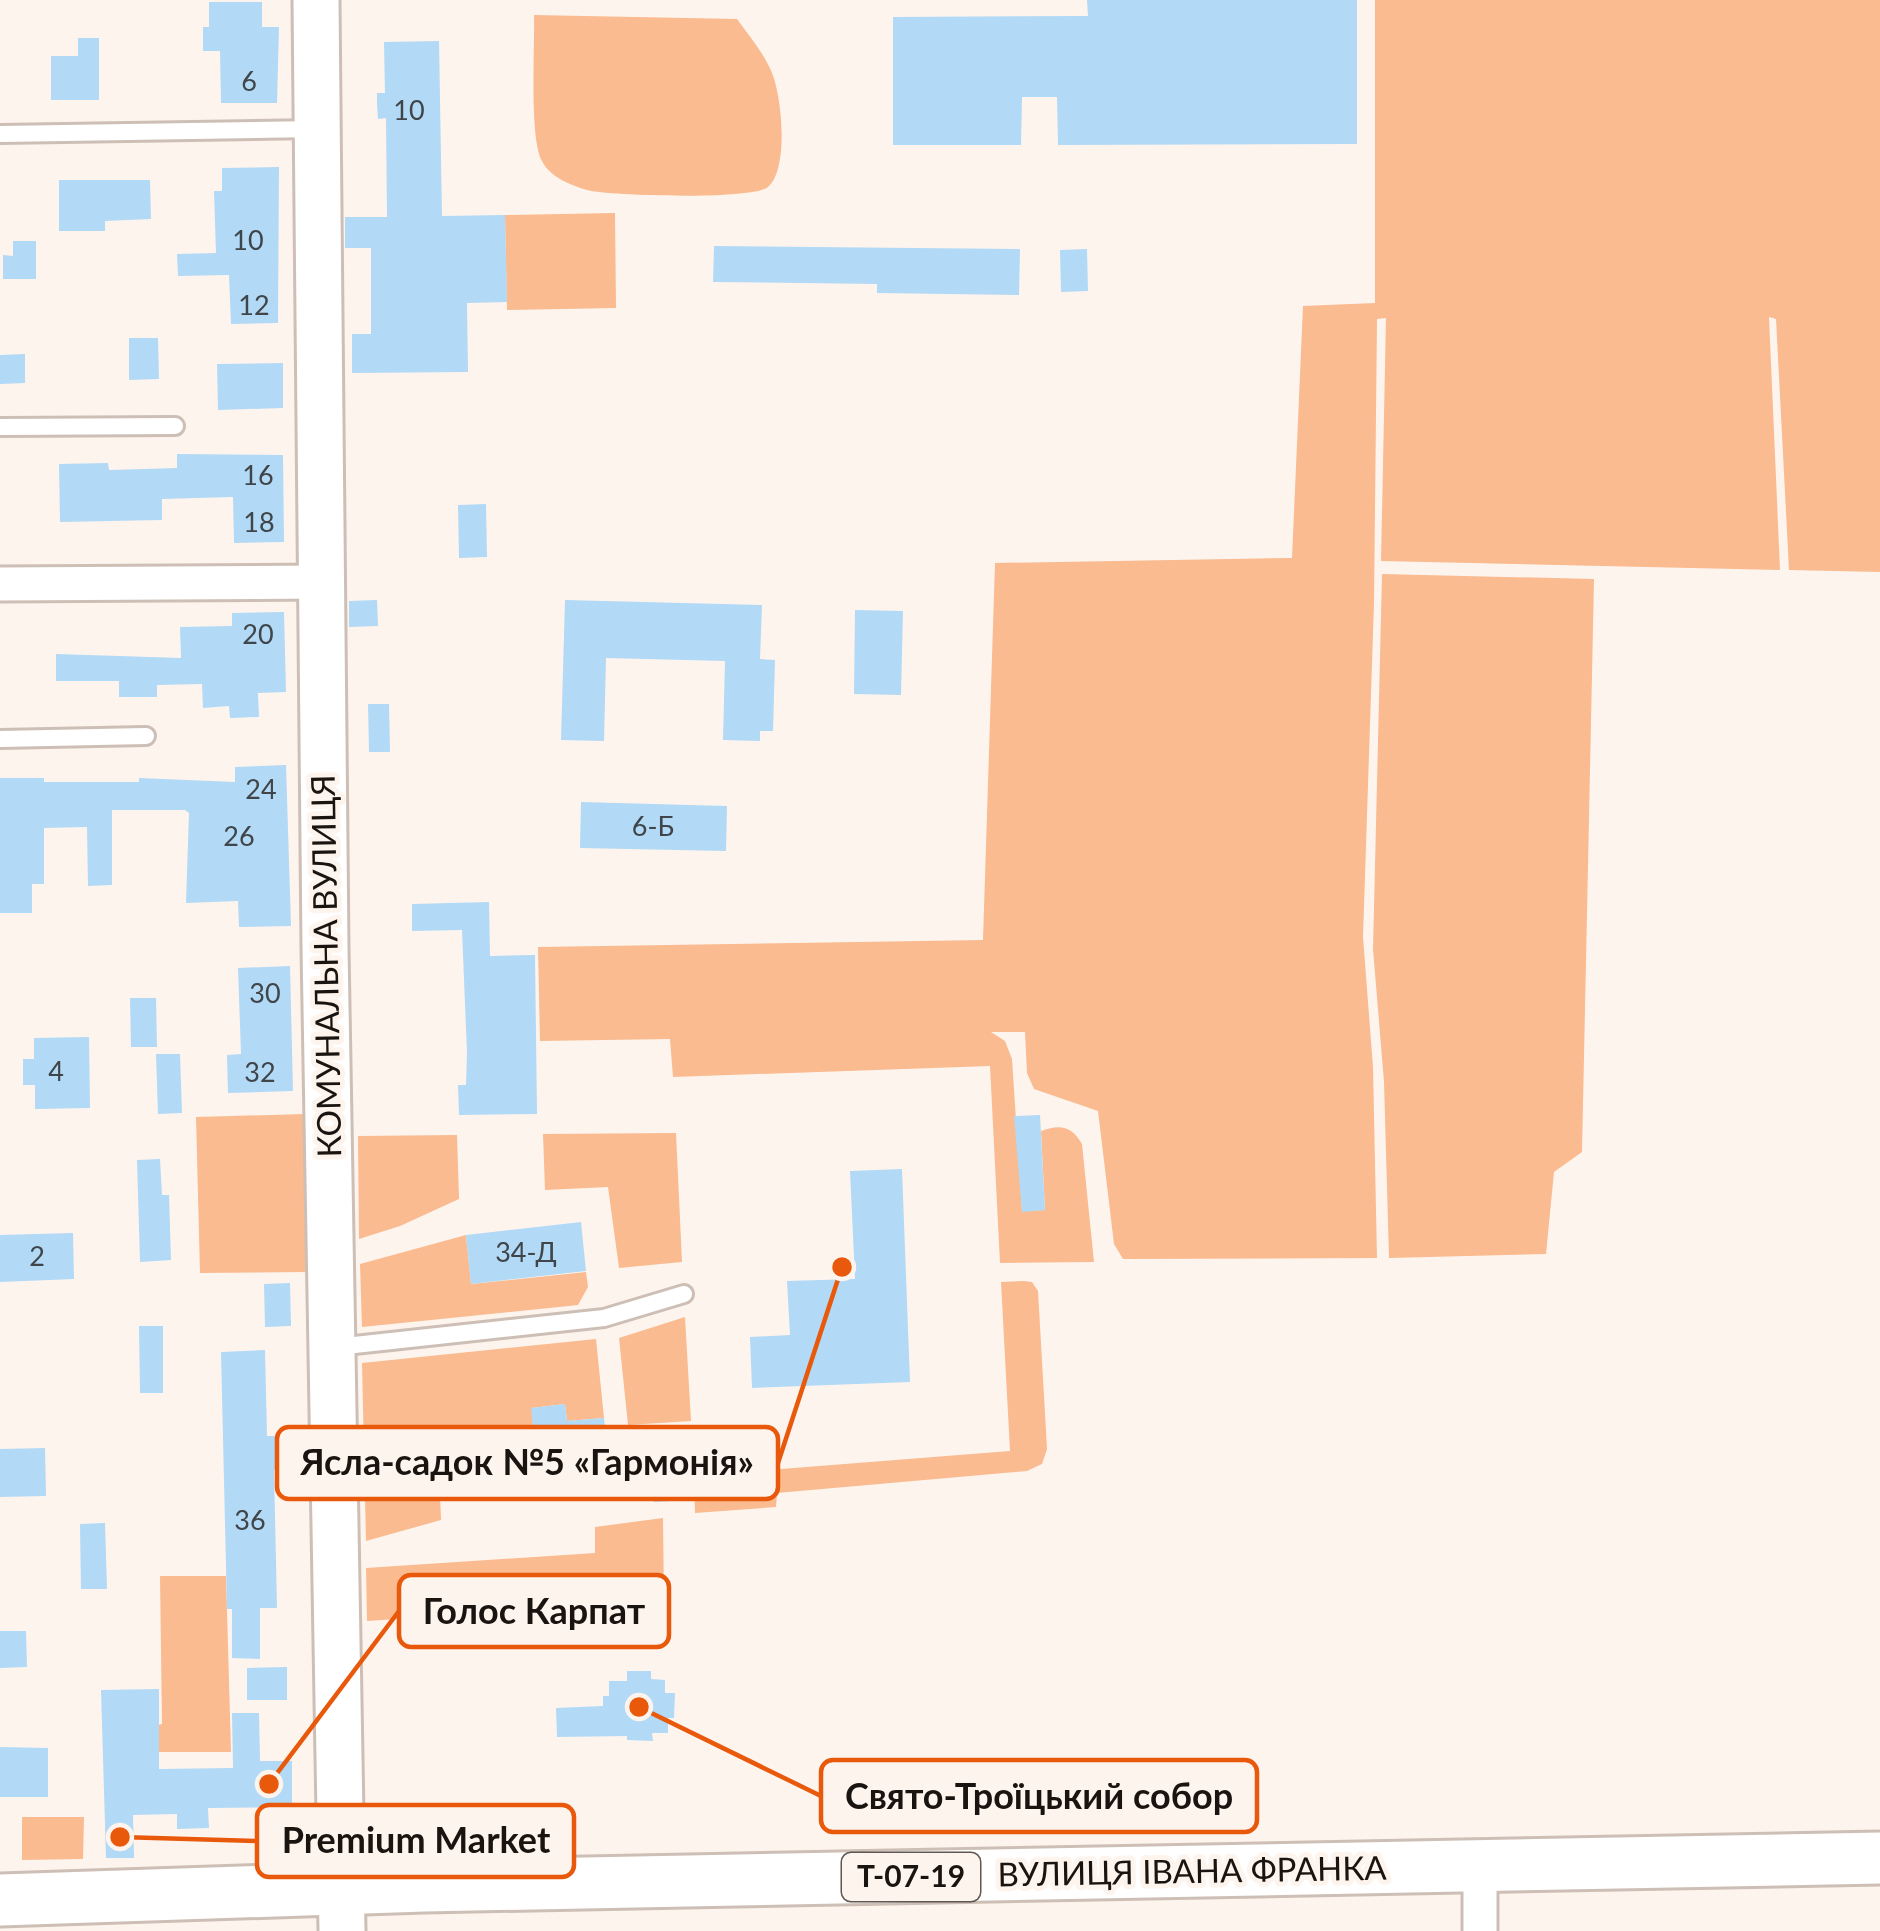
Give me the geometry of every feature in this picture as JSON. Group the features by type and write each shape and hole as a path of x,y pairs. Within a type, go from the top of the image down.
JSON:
{"main road":[{"name":"КОМУНАЛЬНА ВУЛИЦЯ","path":"316,0 341,1921"},
{"name":"ВУЛИЦЯ ІВАНА ФРАНКА","path":"0,1900 249,1892 341,1921 424,1886 1880,1858"}],"street":[{"path":"0,584 321,582"},
{"path":"1480,1866 1480,1931"}],"lane":[{"path":"0,134 317,129"},
{"path":"0,427 175,426"},
{"path":"0,739 146,736"},
{"path":"332,1347 604,1318 684,1294"}],"shaded area":[{"path":"1375,0 1880,0 1880,572 1789,570 1776,319 1769,317 1780,570 1381,561 1386,318 1377,319 1363,937 1373,1067 1377,1258 1123,1259 1114,1244 1098,1111 1034,1089 1027,1073 1025,1032 991,1032 1005,1041 1012,1059 1022,1211 1045,1210 1041,1131 1070,1130 1082,1144 1094,1262 1000,1263 990,1066 673,1077 670,1039 540,1041 538,947 983,940 995,563 1292,558 1303,306 1375,303"},
{"path":"534,15 737,19 776,84 782,132 775,178 757,191 680,196 587,190 555,176 542,161 535,133"},
{"path":"615,213 616,308 507,310 505,215"},
{"path":"1382,574 1594,579 1582,1152 1554,1172 1546,1254 1389,1258 1384,1082 1373,949"},
{"path":"305,1114 308,1272 200,1273 196,1117"},
{"path":"676,1133 682,1262 619,1268 608,1187 545,1190 543,1134"},
{"path":"457,1135 459,1199 359,1239 358,1136"},
{"path":"466,1235 471,1284 586,1272 588,1287 578,1305 362,1327 360,1264"},
{"path":"1001,1282 1032,1282 1038,1291 1047,1449 1042,1464 1027,1471 777,1493 776,1507 695,1513 694,1476 1010,1451"},
{"path":"685,1317 691,1421 628,1425 619,1338"},
{"path":"596,1339 604,1418 567,1421 565,1404 532,1408 533,1426 484,1431 471,1490 440,1495 441,1520 366,1541 362,1363"},
{"path":"663,1518 664,1601 367,1621 366,1568 595,1553 595,1527"},
{"path":"160,1576 226,1576 231,1752 158,1752 158,1725 162,1724"},
{"path":"22,1817 84,1817 83,1859 22,1860"}],"building":[{"path":"1087,0 1357,0 1357,144 1058,145 1057,97 1022,97 1021,145 893,145 893,17 1088,16"},
{"path":"209,2 262,2 262,27 279,27 277,103 221,103 220,51 203,51"},
{"path":"78,38 99,38 99,100 51,100 51,56 78,56"},
{"path":"439,41 442,216 505,215 507,302 467,303 468,372 352,373 352,334 371,334 371,248 345,248 345,217 387,217 386,118 378,119 377,104 377,93 385,93 384,42"},
{"path":"279,167 278,323 231,324 229,275 178,276 177,254 216,253 214,191 222,191 222,168"},
{"path":"59,180 150,180 151,219 105,221 105,231 59,231"},
{"path":"13,241 36,241 36,279 3,279 3,255 13,256"},
{"path":"714,246 1020,249 1019,295 877,293 877,284 713,282"},
{"path":"1087,249 1088,291 1061,292 1060,250"},
{"path":"129,338 158,338 159,379 129,380"},
{"path":"25,354 25,383 0,384 0,355"},
{"path":"283,363 283,408 218,410 217,364"},
{"path":"177,454 283,455 284,542 234,543 233,497 162,499 162,520 60,522 59,464 108,463 109,470 177,468"},
{"path":"486,504 487,557 459,558 458,505"},
{"path":"377,600 378,626 349,627 349,601"},
{"path":"565,600 762,605 760,659 775,660 773,731 760,731 760,741 723,740 725,661 606,658 604,741 561,740"},
{"path":"855,610 903,611 901,695 854,694"},
{"path":"284,612 286,692 258,693 259,717 230,718 229,706 203,708 202,684 157,685 157,697 119,697 119,681 56,681 56,654 181,658 180,627 232,626 232,613"},
{"path":"368,704 389,704 390,752 369,752"},
{"path":"286,765 291,926 239,927 238,901 186,903 189,813 185,810 112,810 112,885 88,886 87,827 44,828 44,884 32,884 32,913 0,913 0,778 235,782 235,767"},
{"path":"581,802 727,806 726,851 580,848"},
{"path":"489,902 490,956 535,955 537,1114 459,1115 458,1085 466,1085 467,1052 462,930 412,931 412,904"},
{"path":"290,966 293,1091 228,1093 227,1055 241,1054 238,968"},
{"path":"130,998 156,998 157,1047 131,1047"},
{"path":"89,1037 90,1108 35,1109 35,1085 23,1085 23,1059 34,1059 34,1038"},
{"path":"156,1054 180,1054 182,1113 158,1114"},
{"path":"1040,1115 1045,1210 1022,1212 1014,1116"},
{"path":"160,1159 162,1195 169,1195 171,1260 140,1262 137,1160"},
{"path":"902,1169 910,1382 752,1388 750,1337 790,1335 787,1281 855,1279 850,1171"},
{"path":"581,1222 586,1271 471,1284 466,1235"},
{"path":"73,1233 74,1279 0,1282 0,1235"},
{"path":"290,1283 291,1326 265,1327 264,1284"},
{"path":"139,1326 163,1326 163,1393 140,1393"},
{"path":"265,1350 267,1436 284,1436 284,1469 274,1470 277,1608 260,1608 260,1659 232,1658 221,1352"},
{"path":"565,1404 567,1421 604,1418 610,1476 471,1490 466,1438 484,1436 483,1431 533,1426 531,1408"},
{"path":"45,1448 46,1496 0,1497 0,1449"},
{"path":"686,1463 687,1500 654,1502 652,1466"},
{"path":"105,1523 107,1589 81,1589 80,1524"},
{"path":"0,1631 26,1631 27,1667 0,1668"},
{"path":"287,1667 287,1700 247,1700 247,1668"},
{"path":"627,1671 651,1671 651,1679 665,1680 665,1693 675,1693 668,1733 652,1733 653,1741 627,1740 627,1736 557,1737 556,1708 603,1706 609,1681 627,1681"},
{"path":"159,1689 159,1769 233,1768 232,1713 259,1713 260,1761 292,1761 292,1807 208,1808 209,1828 177,1829 177,1814 133,1815 134,1858 106,1858 101,1690"},
{"path":"0,1747 48,1748 48,1797 0,1797"}],"place":[{"name":"Ясла-садок №5 «Гармонія»","path":"842,1267"},
{"name":"Свято-Троїцький собор","path":"639,1707"},
{"name":"Голос Карпат","path":"269,1784"},
{"name":"Premium Market","path":"120,1837"}]}
